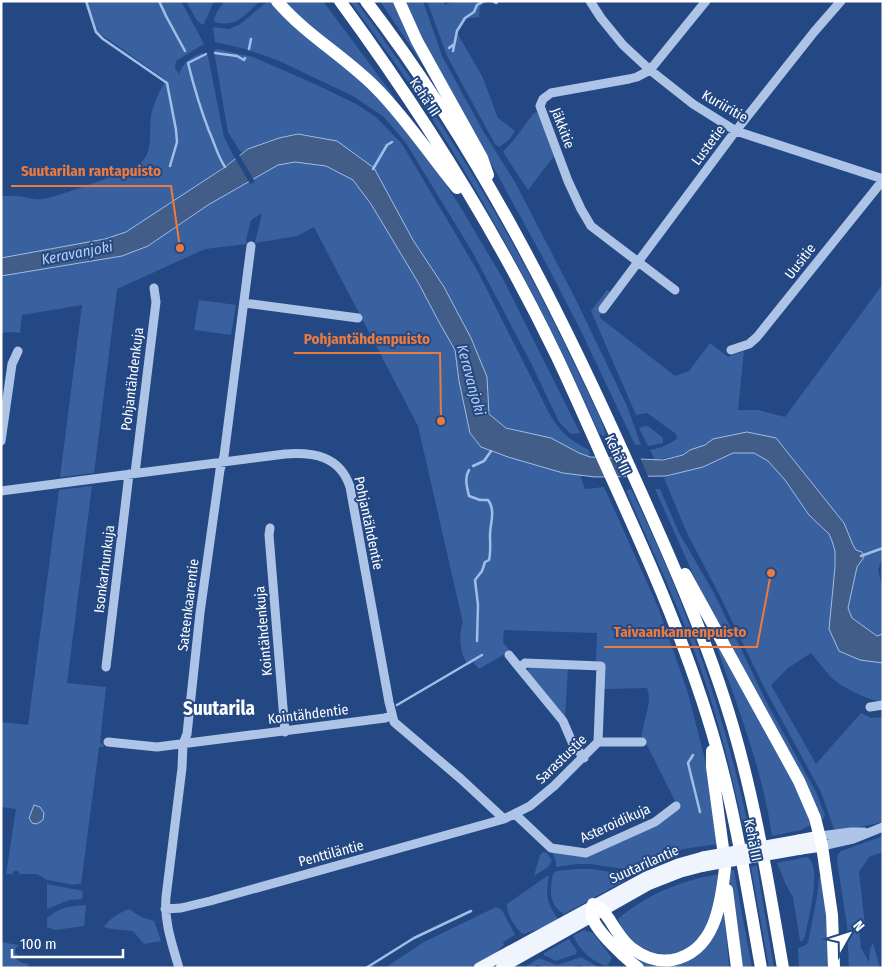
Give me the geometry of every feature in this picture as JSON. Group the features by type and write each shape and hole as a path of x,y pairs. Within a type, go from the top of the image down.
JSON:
{"highway":[{"path":"277,1 293,18 342,57 374,86 397,110 486,225"},
{"name":"Kehä III","path":"340,1 411,102 486,225 556,356 621,498 685,650 712,734 738,839 761,968"},
{"name":"Kehä III","path":"366,1 443,112 497,200 547,292 616,434 657,526 688,598 715,671 733,728 750,790 783,968"},
{"path":"399,1 417,41 482,158 497,200"},
{"path":"657,526 706,609 799,781 816,818 832,916 834,968"},
{"path":"712,734 712,767 722,834 729,917 737,968"},
{"path":"596,910 632,948 642,955 658,961 681,958 702,944 714,923 721,900 725,868"},
{"path":"596,910 613,945 624,958 638,968"}],"main road":[{"name":"Suutarilantie","path":"480,968 648,885 703,862 821,841"},
{"name":"Suutarilantie","path":"501,968 596,910"}],"street":[{"name":"Kuriiritie","path":"590,1 614,35 650,70 693,104 736,130 883,180"},
{"name":"Jäkkitie","path":"675,290 591,226 563,168 540,106 550,93 629,79 650,70 706,1"},
{"name":"Lustetie","path":"603,309 736,130 841,1"},
{"name":"Uusitie","path":"731,350 749,344 757,337 883,180"},
{"name":"Sateenkaarentie","path":"179,968 166,924 165,909 182,768 183,744 186,734 218,464 224,456 251,246"},
{"name":"Pohjantähdenkuja","path":"132,474 156,302 154,288"},
{"path":"244,303 358,318"},
{"path":"1,441 12,364 18,351"},
{"name":"Pohjantähdentie","path":"1,491 285,454 308,453 331,461 343,472 350,487 394,722 461,779 504,819"},
{"name":"Isonkarhunkuja","path":"106,667 132,474"},
{"name":"Kointähdenkuja","path":"270,528 269,535 285,732"},
{"path":"509,655 563,721 572,742 584,758"},
{"name":"Sarastustie","path":"504,819 530,806 584,758 598,742 601,666 526,663 520,668"},
{"path":"870,707 883,705"},
{"name":"Kointähdentie","path":"108,742 158,747 285,732 385,718 392,715"},
{"path":"598,742 642,742"},
{"name":"Asteroidikuja","path":"515,814 551,848 586,853 655,822 676,806"},
{"name":"Penttiläntie","path":"165,909 181,908 217,899 504,819"},
{"name":"Suutarilantie","path":"821,841 853,839 883,827"}],"shaded area":[{"path":"87,1 181,1 204,44 176,61 175,68 179,74 185,63 191,58 202,53 208,56 224,137 235,159 126,232 105,239 1,258 1,197 13,196 43,199 51,197 127,170 138,165 146,156 150,139 152,111 166,80 98,32"},
{"path":"186,1 214,1 204,24 201,24 196,19"},
{"path":"225,1 260,1 235,22 214,22 216,13"},
{"path":"268,1 271,1 390,107 437,170 503,279 580,433 571,434 559,422 531,363 473,253 406,143 384,117 353,96 277,60 245,49 215,42 213,27 229,29 239,25"},
{"path":"284,1 323,1 395,98 393,99 304,21"},
{"path":"350,1 356,1 405,70 474,177 553,320 601,420 606,435 603,436 599,433 536,301 466,173 406,79"},
{"path":"380,1 395,1 427,71"},
{"path":"403,1 423,1 442,56 483,131 516,184 575,298 627,406 641,445 635,445 582,333 548,267 442,79"},
{"path":"427,1 443,1 445,5 453,1 488,1 480,6 479,17 468,18 456,31 482,76 498,118 515,131 509,140 499,147 495,144 447,56"},
{"path":"217,49 253,57 356,104 376,117 402,144 477,270 550,415 567,436 589,450 590,457 533,434 506,427 489,414 487,377 471,338 444,287 413,240 337,141 298,134 269,141 242,153 240,151 228,132 214,51"},
{"path":"534,113 539,113 554,156 528,190 503,152"},
{"path":"295,162 326,166 353,179 371,204 419,284 455,350 459,381 470,433 563,473 580,475 585,489 604,487 658,607 687,690 709,775 718,844 683,849 623,869 590,864 556,867 552,852 582,856 678,807 647,745 642,745 642,731 649,702 647,688 603,688 604,662 596,661 597,633 504,630 503,642 510,651 479,669 473,662 469,665 466,662 461,645 461,627 463,623 418,426 314,227 297,236 255,243 262,213 251,220 246,240 247,244 205,249 117,289 94,473 60,477 82,305 22,315 20,333 1,333 1,276 121,256 147,246 208,205 278,165"},
{"path":"883,284 883,554 878,570 883,590 883,634 877,636 852,618 848,608 857,567 864,557 862,552 856,550 844,523 776,438 747,432 713,439 705,445 690,450 683,455 655,460 650,450 674,441 677,439 676,434 647,413 636,415 591,311 607,290 615,295 599,317 675,376 689,371 710,343 728,357 744,351 738,410 758,410 785,417"},
{"path":"199,300 236,305 231,335 194,330"},
{"path":"648,426 663,438 663,443 648,446 639,428"},
{"path":"733,453 754,453 768,461 785,480 809,515 829,534 835,551 835,567 829,629 860,660 883,663 883,702 862,696 834,680 811,653 788,668 771,685 816,764 861,713 871,718 883,717 883,822 850,829 834,829 821,792 766,691 687,533 664,478"},
{"path":"92,486 67,683 106,687 100,743 104,747 99,747 81,884 74,885 47,880 37,874 20,874 18,871 14,871 12,874 6,874 16,809 1,807 1,722 28,725 59,490"},
{"path":"631,489 687,617 702,660 717,704 751,839 746,840 726,752 707,686 682,620 626,490"},
{"path":"655,489 660,489 679,533 714,593 766,701 816,792 825,815 822,821 702,594"},
{"path":"712,634 798,789 812,824 801,830 772,836 755,759"},
{"path":"530,667 568,668 565,718 529,673"},
{"path":"883,836 883,852 869,857 859,872 865,925 859,927 861,948 869,962 870,949 873,943 880,968 849,968 847,925 837,861 838,855 841,851"},
{"path":"543,852 547,853 552,861 548,867 534,876 540,855"},
{"path":"807,857 812,862 814,870 813,894 805,936 800,941 793,897 777,863"},
{"path":"757,866 774,968 769,968 751,867"},
{"path":"592,869 623,874 626,880 564,914 555,906 551,896 553,874 556,871"},
{"path":"734,870 752,968 739,968 728,871"},
{"path":"718,874 717,891 711,917 703,933 690,947 672,954 652,952 635,943 621,926 618,919 641,902 691,880"},
{"path":"549,876 548,899 558,919 545,927 523,934 512,921 507,904"},
{"path":"819,877 821,877 824,894 830,968 799,968 798,948 808,943"},
{"path":"47,884 83,891 82,899 69,900 47,909"},
{"path":"86,905 84,926 55,930 47,927 47,918 56,911"},
{"path":"724,906 729,967 646,968 637,962 625,947 679,963"},
{"path":"496,907 502,910 515,935 503,942 504,945 492,956 471,968 385,968 424,942"},
{"path":"129,909 141,917 154,921 161,941 144,944 133,931 104,927 115,916"},
{"path":"584,930 593,933 612,958 608,965 605,966 594,960 579,946 573,936"},
{"path":"569,939 577,951 576,954 556,961 544,955 544,953"},
{"path":"1,942 18,945 15,953 17,954 16,959 22,963 29,964 27,968 1,968"},
{"path":"581,957 600,968 585,968 580,965 552,968 537,965 532,968 524,968 539,958 557,965"}],"water":[{"name":"Keravanjoki","path":"298,134 337,141 374,168 413,240 444,287 471,338 487,377 489,414 506,428 551,438 590,457 663,460 683,455 690,450 705,445 713,439 747,432 776,438 844,523 856,550 862,552 864,557 857,567 848,608 852,618 877,636 883,634 883,663 860,660 839,651 829,629 835,551 829,534 809,515 785,480 768,461 754,453 733,453 703,467 666,476 595,477 563,473 481,447 470,433 459,381 455,350 419,284 371,204 353,180 326,166 295,162 278,165 208,205 148,246 122,256 1,276 1,258 105,239 126,232 225,167 248,149 279,138"},
{"path":"34,805 40,807 44,813 43,820 37,824 32,823 29,818"}],"pier":[{"path":"238,153 255,182 250,184 234,156"},
{"path":"617,456 640,457 649,479 627,479"}],"waterway":[{"path":"86,1 96,32 103,39 167,83"},
{"path":"159,1 185,51"},
{"path":"453,51 457,31 465,18 474,12 477,5 484,1"},
{"path":"492,1 496,3 498,1"},
{"path":"249,49 251,39"},
{"path":"449,48 453,45"},
{"path":"215,53 237,56 244,60 245,58"},
{"path":"206,54 188,63 203,114 225,167"},
{"path":"167,83 177,142 170,166"},
{"path":"373,169 387,145 392,142"},
{"path":"473,466 484,461 491,451"},
{"path":"469,470 466,479 469,496 480,500 488,500 492,508 489,560 485,562 482,571 475,580 478,605 477,641"},
{"path":"861,556 883,548"},
{"path":"397,705 482,655"},
{"path":"693,755 688,763 700,812"},
{"path":"366,968 414,938 471,911"}],"place":[{"name":"Suutarilan rantapuisto","path":"180,248"},
{"name":"Pohjantähdenpuisto","path":"441,421"},
{"name":"Taivaankannenpuisto","path":"771,573"}],"district":[{"name":"Suutarila","path":"219,708"}]}
